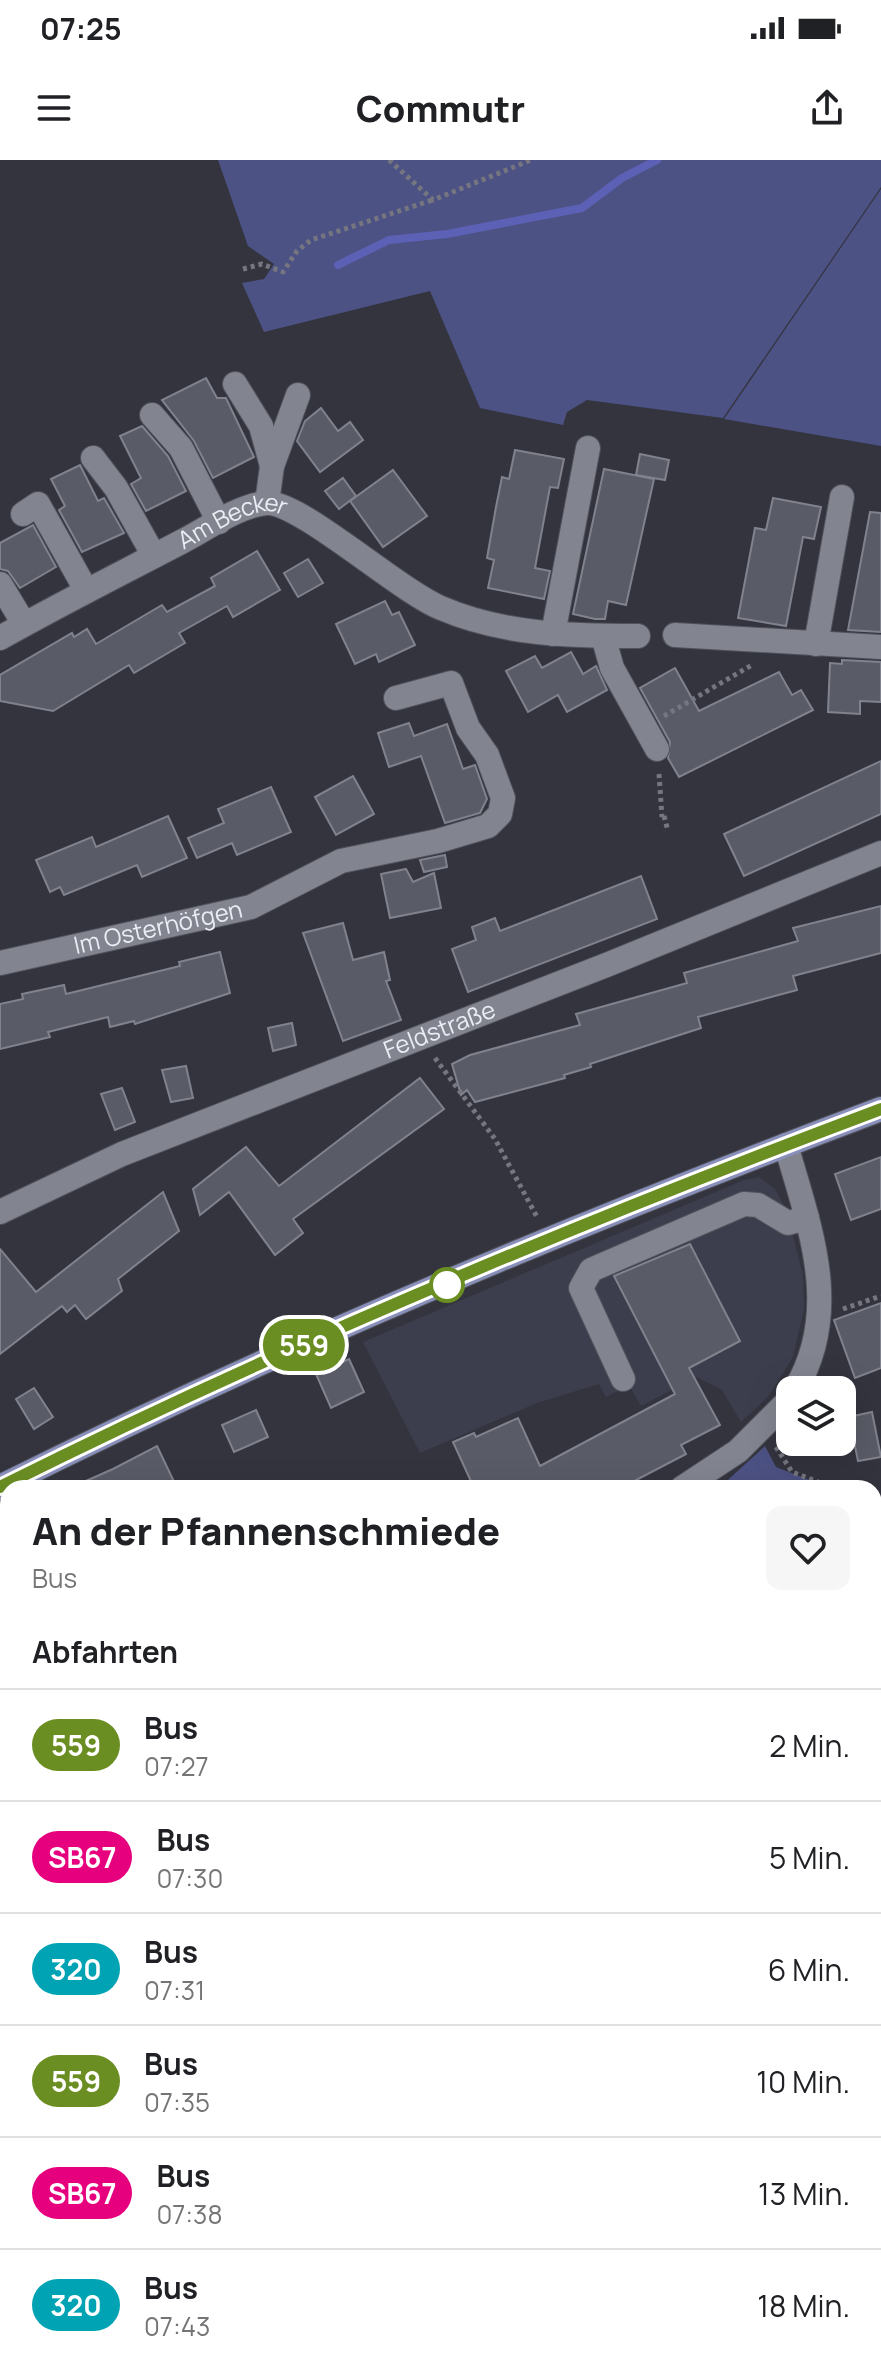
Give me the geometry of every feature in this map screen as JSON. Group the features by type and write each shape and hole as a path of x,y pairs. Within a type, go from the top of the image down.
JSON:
{"main road":[{"path":"15,1480 332,1332 881,1109"}],"street":[{"path":"235,384 261,426 272,466"},
{"path":"267,503 272,466 298,395"},
{"path":"152,415 181,448 219,522"},
{"path":"553,634 588,448"},
{"path":"93,458 116,488 154,556"},
{"path":"816,644 842,497"},
{"name":"Am Becker","path":"0,638 219,522 267,503 283,505 314,523 382,574 437,606 505,629 553,634 638,636"},
{"path":"23,514 38,504 86,590"},
{"path":"0,584 24,624"},
{"path":"675,635 765,643 881,647"},
{"path":"603,636 612,668 657,749"},
{"name":"Im Osterhöfgen","path":"0,963 251,907 341,861 438,841 488,826 500,814 503,798 487,755 468,728 451,683 396,698"},
{"name":"Feldstraße","path":"0,1212 122,1154 881,853"},
{"path":"786,1145 821,1282 819,1317 812,1351 801,1376"},
{"path":"623,1379 581,1288 591,1270 744,1204 758,1205 788,1223 807,1218"},
{"path":"696,1480 764,1428 776,1415"}],"path":[{"path":"389,160 433,200"},
{"path":"243,269 262,264 283,272 297,251 311,240 433,200 531,160"},
{"path":"646,727 764,659 765,643"},
{"path":"657,749 662,817"},
{"path":"662,807 668,831"},
{"path":"420,1038 495,1139 536,1214"},
{"path":"819,1317 881,1296"},
{"path":"764,1428 792,1472 813,1480"}],"shaded area":[{"path":"218,160 881,160 881,187 723,418 587,400 567,412 563,425 480,408 430,291 264,332 242,283 264,279 274,264 248,246"},
{"path":"881,189 881,446 724,419"},
{"path":"759,1177 775,1189 786,1209 803,1275 804,1309 793,1357 781,1376 776,1376 776,1384 768,1397 741,1422 722,1390 697,1377 641,1406 629,1385 606,1397 599,1384 537,1403 420,1453 363,1342 744,1180"},
{"path":"765,1446 776,1467 809,1480 728,1480"}],"building":[{"path":"206,378 217,398 226,398 254,457 213,478 194,441 162,400"},
{"path":"321,408 338,431 350,422 363,440 320,472 297,441 305,421"},
{"path":"142,426 168,456 186,491 146,511 131,484 141,478 120,436"},
{"path":"515,450 564,459 558,488 550,487 535,568 550,571 544,599 488,588 494,560 487,558 496,507 502,477 509,479"},
{"path":"640,454 669,460 665,480 636,475"},
{"path":"80,465 98,501 104,498 124,533 82,552 59,510 65,506 51,479"},
{"path":"604,469 654,479 626,605 608,601 605,619 595,619 573,614"},
{"path":"393,470 427,516 383,547 350,501"},
{"path":"343,478 356,496 339,509 325,491"},
{"path":"773,498 821,507 814,539 803,537 786,626 738,618 755,528 766,530"},
{"path":"870,512 881,513 881,632 848,630"},
{"path":"33,525 56,567 20,588 8,571 0,569 0,543"},
{"path":"257,551 280,590 233,617 227,606 179,633 185,643 134,673 129,665 53,711 0,701 0,675 72,633 74,637 87,629 96,644 162,605 167,612 215,586 211,578"},
{"path":"308,559 323,583 298,597 284,573"},
{"path":"385,601 392,615 399,612 415,645 379,662 376,654 355,664 336,624"},
{"path":"571,652 583,674 596,666 607,690 567,712 558,695 528,712 506,671 535,656 542,668"},
{"path":"842,660 881,662 881,702 860,701 860,714 828,712 830,663 842,664"},
{"path":"675,668 699,711 779,672 792,695 801,690 813,710 679,777 668,758 670,742 640,688"},
{"path":"409,723 414,736 447,724 463,769 475,765 487,799 480,813 445,823 421,756 389,767 378,733"},
{"path":"881,761 881,814 744,876 724,834"},
{"path":"353,776 374,814 336,835 315,797"},
{"path":"271,787 291,832 237,855 232,843 197,858 188,838 224,823 218,809"},
{"path":"168,816 187,858 142,877 137,865 64,895 60,887 50,892 36,860 92,837 96,847"},
{"path":"445,855 447,867 424,872 420,860"},
{"path":"406,869 413,882 434,873 441,908 390,918 381,874"},
{"path":"641,876 657,919 468,992 452,949 476,940 472,927 495,918 500,931"},
{"path":"881,906 881,953 793,976 797,990 698,1017 701,1028 590,1064 591,1067 564,1075 565,1078 475,1102 467,1090 461,1095 452,1064 470,1055 580,1025 576,1014 687,983 684,973 798,941 793,928"},
{"path":"343,923 353,960 384,952 390,980 386,981 401,1020 343,1041 303,933"},
{"path":"220,952 230,993 135,1024 134,1021 110,1027 108,1017 48,1032 50,1037 0,1049 0,1004 23,999 22,994 64,985 66,994 180,966 179,962"},
{"path":"292,1023 296,1045 273,1051 268,1028"},
{"path":"186,1066 193,1098 171,1102 162,1070"},
{"path":"420,1078 444,1109 293,1219 303,1233 275,1255 229,1192 200,1215 193,1189 246,1147 279,1186"},
{"path":"122,1088 135,1122 115,1130 101,1094"},
{"path":"881,1157 881,1209 851,1220 835,1174"},
{"path":"163,1192 179,1231 118,1279 122,1291 86,1319 75,1305 67,1312 62,1306 0,1354 0,1249 36,1292"},
{"path":"690,1244 740,1341 689,1368 720,1425 681,1445 686,1454 636,1480 470,1480 453,1442 474,1433 476,1437 518,1418 540,1466 675,1394 614,1276"},
{"path":"881,1303 881,1368 854,1376 834,1320"},
{"path":"349,1359 364,1392 331,1408 316,1374"},
{"path":"34,1388 53,1417 34,1429 16,1399"},
{"path":"256,1410 268,1437 234,1452 222,1425"},
{"path":"872,1412 881,1457 858,1461 856,1415"},
{"path":"157,1446 173,1480 88,1480"}],"waterway":[{"path":"338,265 389,240 447,234 582,208 622,178 657,160"}],"bus line":[{"name":"559","path":"14,1480 332,1332 621,1211 881,1109"}]}
